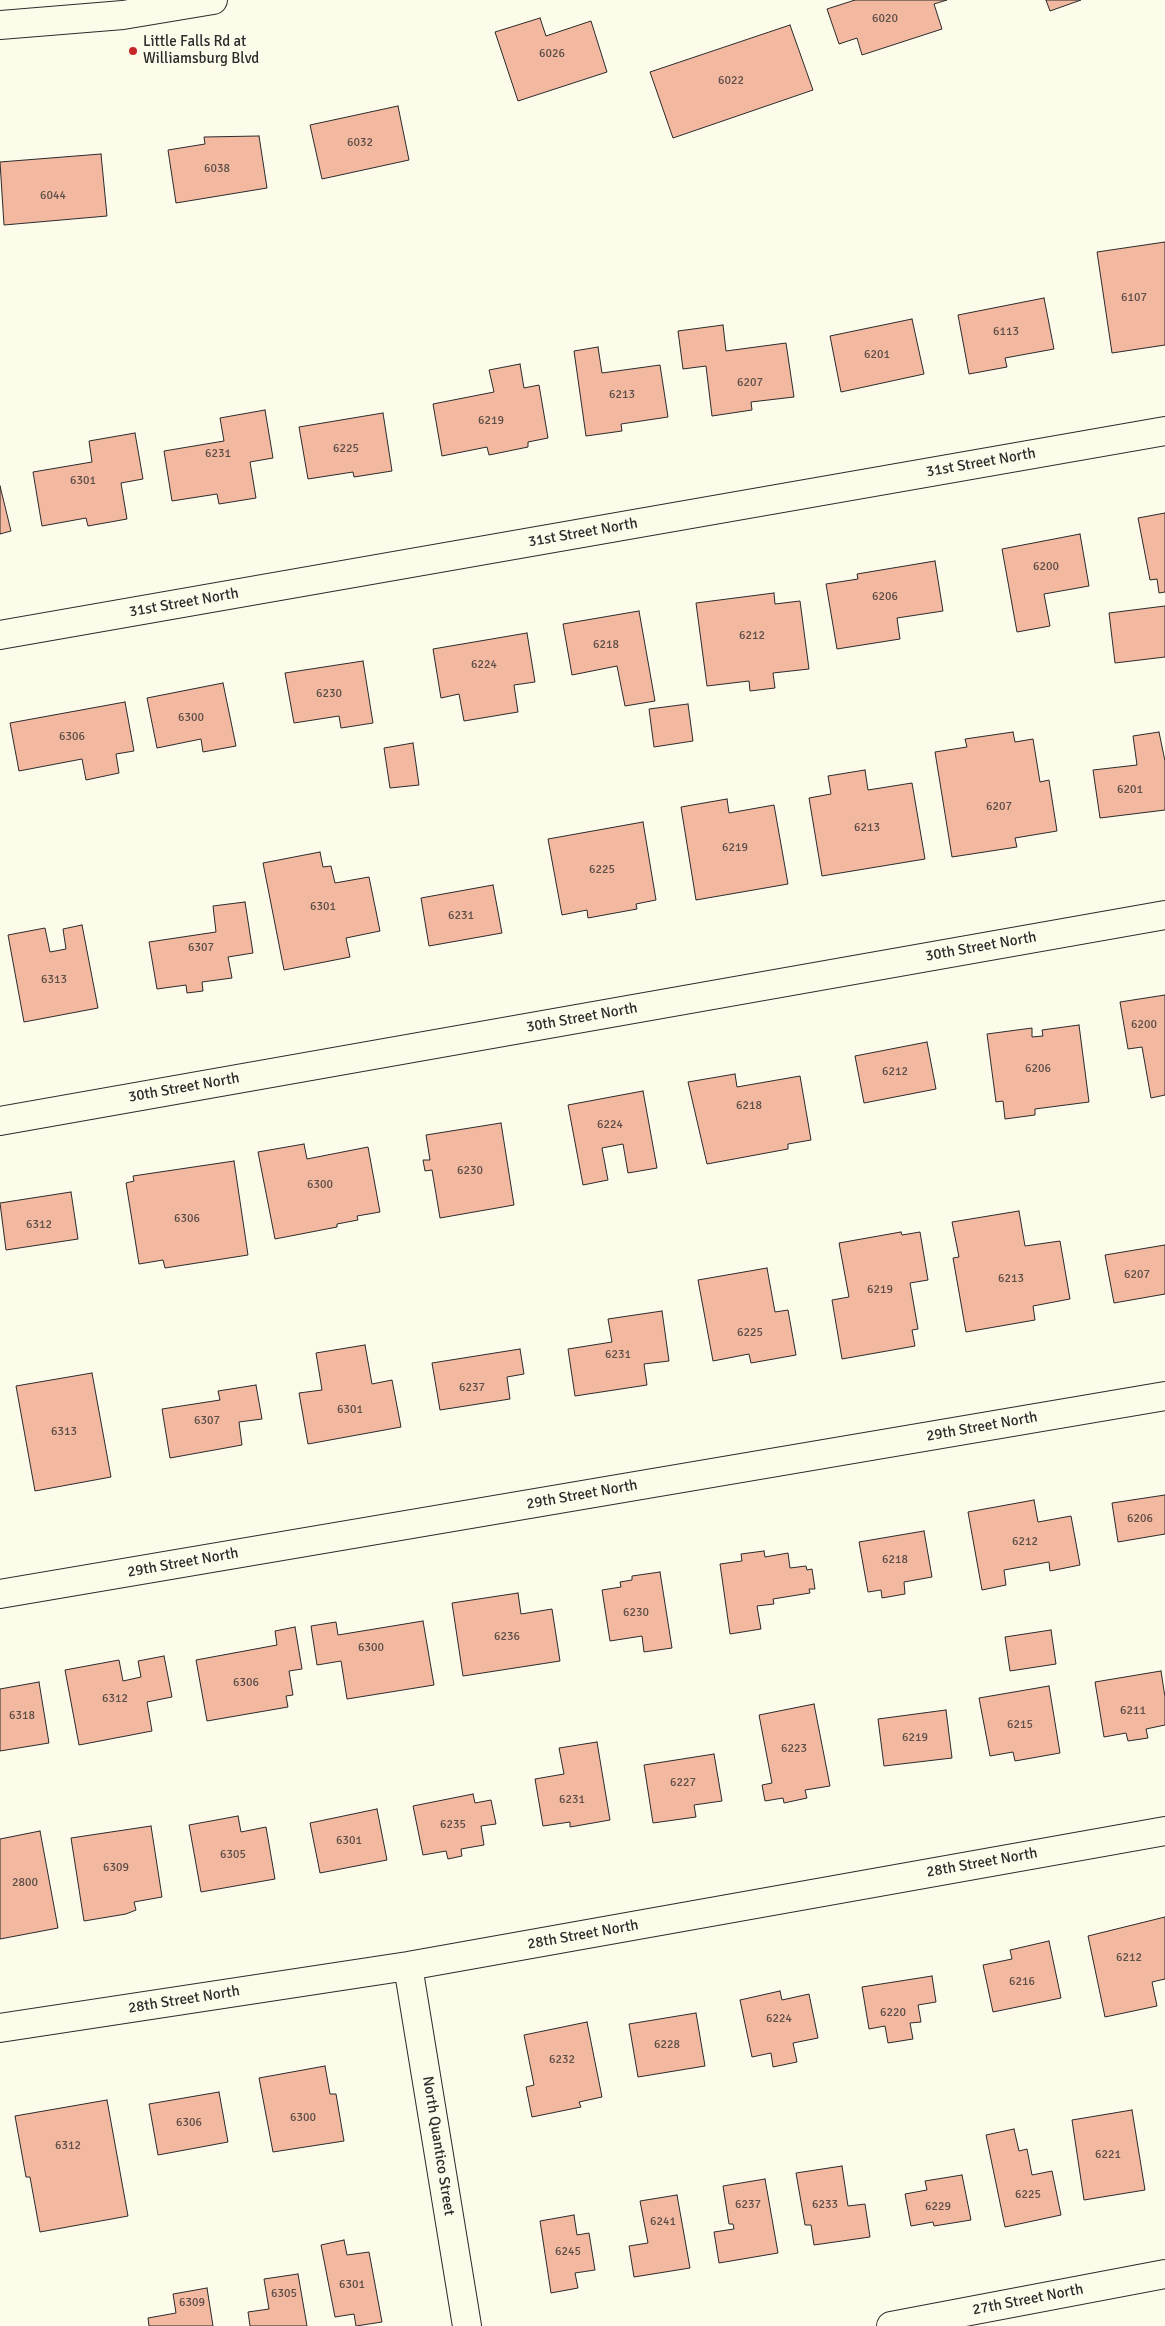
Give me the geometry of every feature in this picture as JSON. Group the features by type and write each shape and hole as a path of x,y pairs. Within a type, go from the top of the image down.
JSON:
{"street":[{"path":"0,25 122,15 213,0"},
{"name":"31st Street North","path":"0,635 1165,431"},
{"name":"30th Street North","path":"0,1121 1165,915"},
{"name":"29th Street North","path":"0,1594 1165,1396"},
{"name":"28th Street North","path":"0,2028 408,1966 1165,1830"},
{"name":"North Quantico Street","path":"408,1966 467,2326"},
{"name":"27th Street North","path":"891,2326 1165,2274"}],"building":[{"path":"855,0 947,0 934,4 942,29 862,55 857,38 839,44 827,9"},
{"path":"1046,0 1081,0 1050,11"},
{"path":"540,18 546,36 591,21 607,72 518,101 495,32"},
{"path":"790,25 813,90 673,138 650,72"},
{"path":"398,106 409,160 322,179 310,125"},
{"path":"259,136 267,188 176,203 168,150 205,144 204,137"},
{"path":"101,154 107,216 4,225 0,162"},
{"path":"1165,242 1165,345 1112,353 1097,252"},
{"path":"1044,298 1054,349 1005,358 1007,367 969,374 958,315"},
{"path":"912,319 924,374 841,392 830,336"},
{"path":"723,325 726,351 786,343 794,397 751,402 752,410 712,416 706,366 683,369 678,331"},
{"path":"598,347 602,373 660,365 668,417 621,424 622,431 586,436 574,351"},
{"path":"520,364 524,388 539,385 548,438 528,442 528,447 489,455 487,447 442,456 433,404 494,392 489,370"},
{"path":"265,410 273,458 250,462 256,498 219,504 217,494 172,501 164,451 224,441 220,418"},
{"path":"383,413 392,471 354,477 353,472 308,479 299,427"},
{"path":"135,433 143,479 121,483 127,519 88,526 86,518 42,526 33,472 92,462 89,441"},
{"path":"0,486 11,531 0,534"},
{"path":"1165,513 1165,592 1159,593 1157,579 1150,580 1138,518"},
{"path":"1080,534 1089,586 1044,594 1050,626 1017,632 1002,549"},
{"path":"935,561 943,611 897,618 900,639 837,649 826,584 858,579 857,574"},
{"path":"774,593 775,604 800,601 809,669 773,673 775,688 750,691 749,681 707,686 696,603"},
{"path":"1165,606 1165,657 1115,663 1109,613"},
{"path":"639,611 655,701 625,706 617,666 572,675 563,624"},
{"path":"527,633 535,682 514,685 518,712 464,721 459,694 441,698 433,649"},
{"path":"363,661 373,723 341,728 339,716 294,723 285,673"},
{"path":"223,683 236,746 203,752 201,739 157,748 147,698"},
{"path":"125,702 134,751 116,754 119,773 86,780 82,759 19,771 10,723"},
{"path":"688,704 693,741 654,747 649,709"},
{"path":"1013,732 1015,742 1033,739 1040,782 1049,780 1057,831 1015,838 1017,847 952,857 935,752 967,747 965,739"},
{"path":"1159,732 1165,761 1165,810 1100,818 1093,770 1137,765 1133,736"},
{"path":"413,743 419,785 390,788 384,748"},
{"path":"865,770 868,790 912,783 925,859 822,876 809,798 831,794 828,776"},
{"path":"727,799 729,813 774,805 788,884 696,900 681,807"},
{"path":"643,822 656,900 636,904 637,909 588,918 587,910 562,915 548,839"},
{"path":"320,852 323,867 331,866 335,883 369,877 380,931 346,938 350,957 284,970 263,863"},
{"path":"493,885 502,933 429,946 421,898"},
{"path":"245,902 253,953 228,957 232,978 202,982 203,991 187,993 186,985 157,989 149,942 216,932 213,906"},
{"path":"82,925 98,1008 24,1022 8,935 45,928 50,952 66,949 63,929"},
{"path":"1165,995 1165,1095 1151,1098 1142,1047 1128,1049 1120,1002"},
{"path":"1079,1025 1089,1102 1035,1109 1035,1115 1005,1119 1003,1101 996,1102 987,1034 1032,1028 1032,1037 1043,1036 1042,1030"},
{"path":"927,1042 936,1089 864,1103 855,1056"},
{"path":"735,1074 737,1087 800,1076 811,1140 788,1144 788,1149 707,1164 688,1082"},
{"path":"643,1091 657,1168 628,1173 623,1144 602,1148 608,1180 583,1185 568,1105"},
{"path":"501,1123 514,1205 440,1218 432,1170 425,1171 423,1160 430,1160 426,1135"},
{"path":"304,1144 307,1159 368,1147 380,1212 357,1216 358,1220 337,1224 337,1227 275,1239 258,1152"},
{"path":"234,1161 248,1255 165,1268 163,1260 139,1264 126,1183 134,1181 133,1176"},
{"path":"71,1192 78,1239 6,1250 0,1203"},
{"path":"1019,1211 1025,1246 1060,1241 1070,1299 1033,1306 1035,1320 966,1332 953,1258 959,1257 952,1222"},
{"path":"901,1232 902,1235 920,1232 928,1280 910,1283 918,1329 912,1330 915,1346 842,1359 832,1300 849,1297 839,1243"},
{"path":"1165,1245 1165,1294 1114,1303 1105,1255"},
{"path":"767,1268 775,1312 788,1310 796,1355 751,1363 749,1354 713,1361 698,1280"},
{"path":"662,1311 669,1361 644,1364 647,1385 575,1396 568,1349 612,1342 608,1319"},
{"path":"365,1345 372,1384 392,1380 401,1427 308,1444 299,1393 322,1390 316,1353"},
{"path":"520,1349 524,1374 507,1377 510,1399 440,1410 432,1363"},
{"path":"92,1373 111,1477 35,1491 16,1386"},
{"path":"256,1385 262,1419 239,1422 242,1445 170,1458 162,1409 220,1400 218,1391"},
{"path":"1165,1495 1165,1534 1118,1542 1112,1503"},
{"path":"1034,1500 1038,1522 1071,1516 1080,1565 1050,1571 1049,1562 1004,1570 1006,1585 982,1590 968,1512"},
{"path":"924,1531 932,1577 904,1582 905,1594 882,1598 881,1590 868,1592 859,1542"},
{"path":"764,1551 765,1557 788,1553 790,1568 806,1566 807,1570 812,1569 815,1589 809,1589 810,1593 773,1599 774,1604 757,1606 761,1629 730,1634 720,1564 742,1561 741,1554"},
{"path":"660,1572 672,1648 644,1652 642,1636 610,1641 602,1590 621,1587 620,1582 632,1580 632,1576"},
{"path":"518,1593 521,1614 552,1609 560,1661 463,1676 452,1603"},
{"path":"423,1621 434,1685 347,1699 341,1661 317,1665 311,1626 336,1622 338,1635"},
{"path":"295,1627 302,1669 289,1671 293,1695 286,1696 288,1707 207,1721 196,1660 277,1645 275,1631"},
{"path":"1051,1630 1056,1664 1010,1671 1005,1637"},
{"path":"164,1656 172,1697 147,1702 152,1731 79,1745 65,1670 119,1660 123,1681 141,1677 138,1661"},
{"path":"1161,1671 1165,1697 1165,1725 1146,1729 1148,1738 1128,1741 1126,1733 1104,1737 1095,1682"},
{"path":"39,1682 49,1743 0,1751 0,1689"},
{"path":"1049,1686 1060,1753 1015,1761 1013,1752 990,1756 979,1698"},
{"path":"814,1704 830,1786 805,1790 807,1798 784,1803 783,1798 765,1801 762,1785 772,1783 759,1715"},
{"path":"946,1710 952,1758 884,1766 878,1719"},
{"path":"597,1742 610,1820 570,1827 570,1822 543,1826 535,1779 564,1774 559,1748"},
{"path":"714,1754 722,1801 694,1805 696,1817 653,1823 644,1765"},
{"path":"473,1794 475,1803 491,1800 496,1824 481,1826 484,1845 461,1849 462,1856 448,1859 446,1851 423,1855 413,1806"},
{"path":"377,1809 387,1860 320,1873 310,1823"},
{"path":"238,1816 241,1832 266,1827 275,1879 201,1892 189,1825"},
{"path":"151,1826 162,1897 134,1902 136,1910 126,1914 84,1921 71,1838"},
{"path":"40,1831 58,1928 0,1939 0,1839"},
{"path":"1165,1917 1165,1979 1152,1982 1157,2006 1105,2017 1088,1936"},
{"path":"1049,1941 1061,1998 993,2012 983,1965 1012,1959 1010,1950"},
{"path":"932,1976 936,2002 918,2005 921,2022 910,2023 913,2039 888,2043 885,2026 869,2029 862,1987"},
{"path":"780,1991 782,2000 809,1994 818,2038 793,2043 797,2062 773,2067 771,2053 752,2057 740,2000"},
{"path":"696,2013 705,2066 638,2077 629,2024"},
{"path":"587,2022 602,2097 579,2102 581,2107 532,2117 526,2087 534,2085 524,2035"},
{"path":"325,2066 330,2094 336,2094 344,2141 273,2152 259,2078"},
{"path":"219,2092 228,2142 158,2155 149,2104"},
{"path":"107,2100 128,2216 40,2232 30,2177 26,2177 15,2116"},
{"path":"1132,2110 1145,2190 1084,2200 1072,2120"},
{"path":"1014,2129 1019,2151 1027,2149 1032,2175 1052,2171 1061,2215 1005,2227 986,2135"},
{"path":"842,2166 848,2206 865,2204 870,2237 814,2245 811,2225 805,2225 796,2173"},
{"path":"962,2175 971,2220 934,2226 933,2222 911,2226 905,2194 927,2190 925,2181"},
{"path":"765,2179 778,2253 719,2263 714,2232 734,2229 733,2224 729,2224 723,2186"},
{"path":"677,2195 690,2268 634,2277 629,2246 648,2243 640,2201"},
{"path":"574,2215 577,2235 589,2233 595,2270 575,2273 578,2288 551,2293 540,2221"},
{"path":"344,2240 347,2255 369,2252 382,2322 356,2326 354,2314 335,2317 321,2245"},
{"path":"298,2274 307,2326 250,2326 248,2312 269,2309 264,2279"},
{"path":"207,2288 213,2326 149,2326 148,2318 176,2313 173,2294"}],"place":[{"name":"Little Falls Rd at Williamsburg Blvd","path":"133,51"}]}
